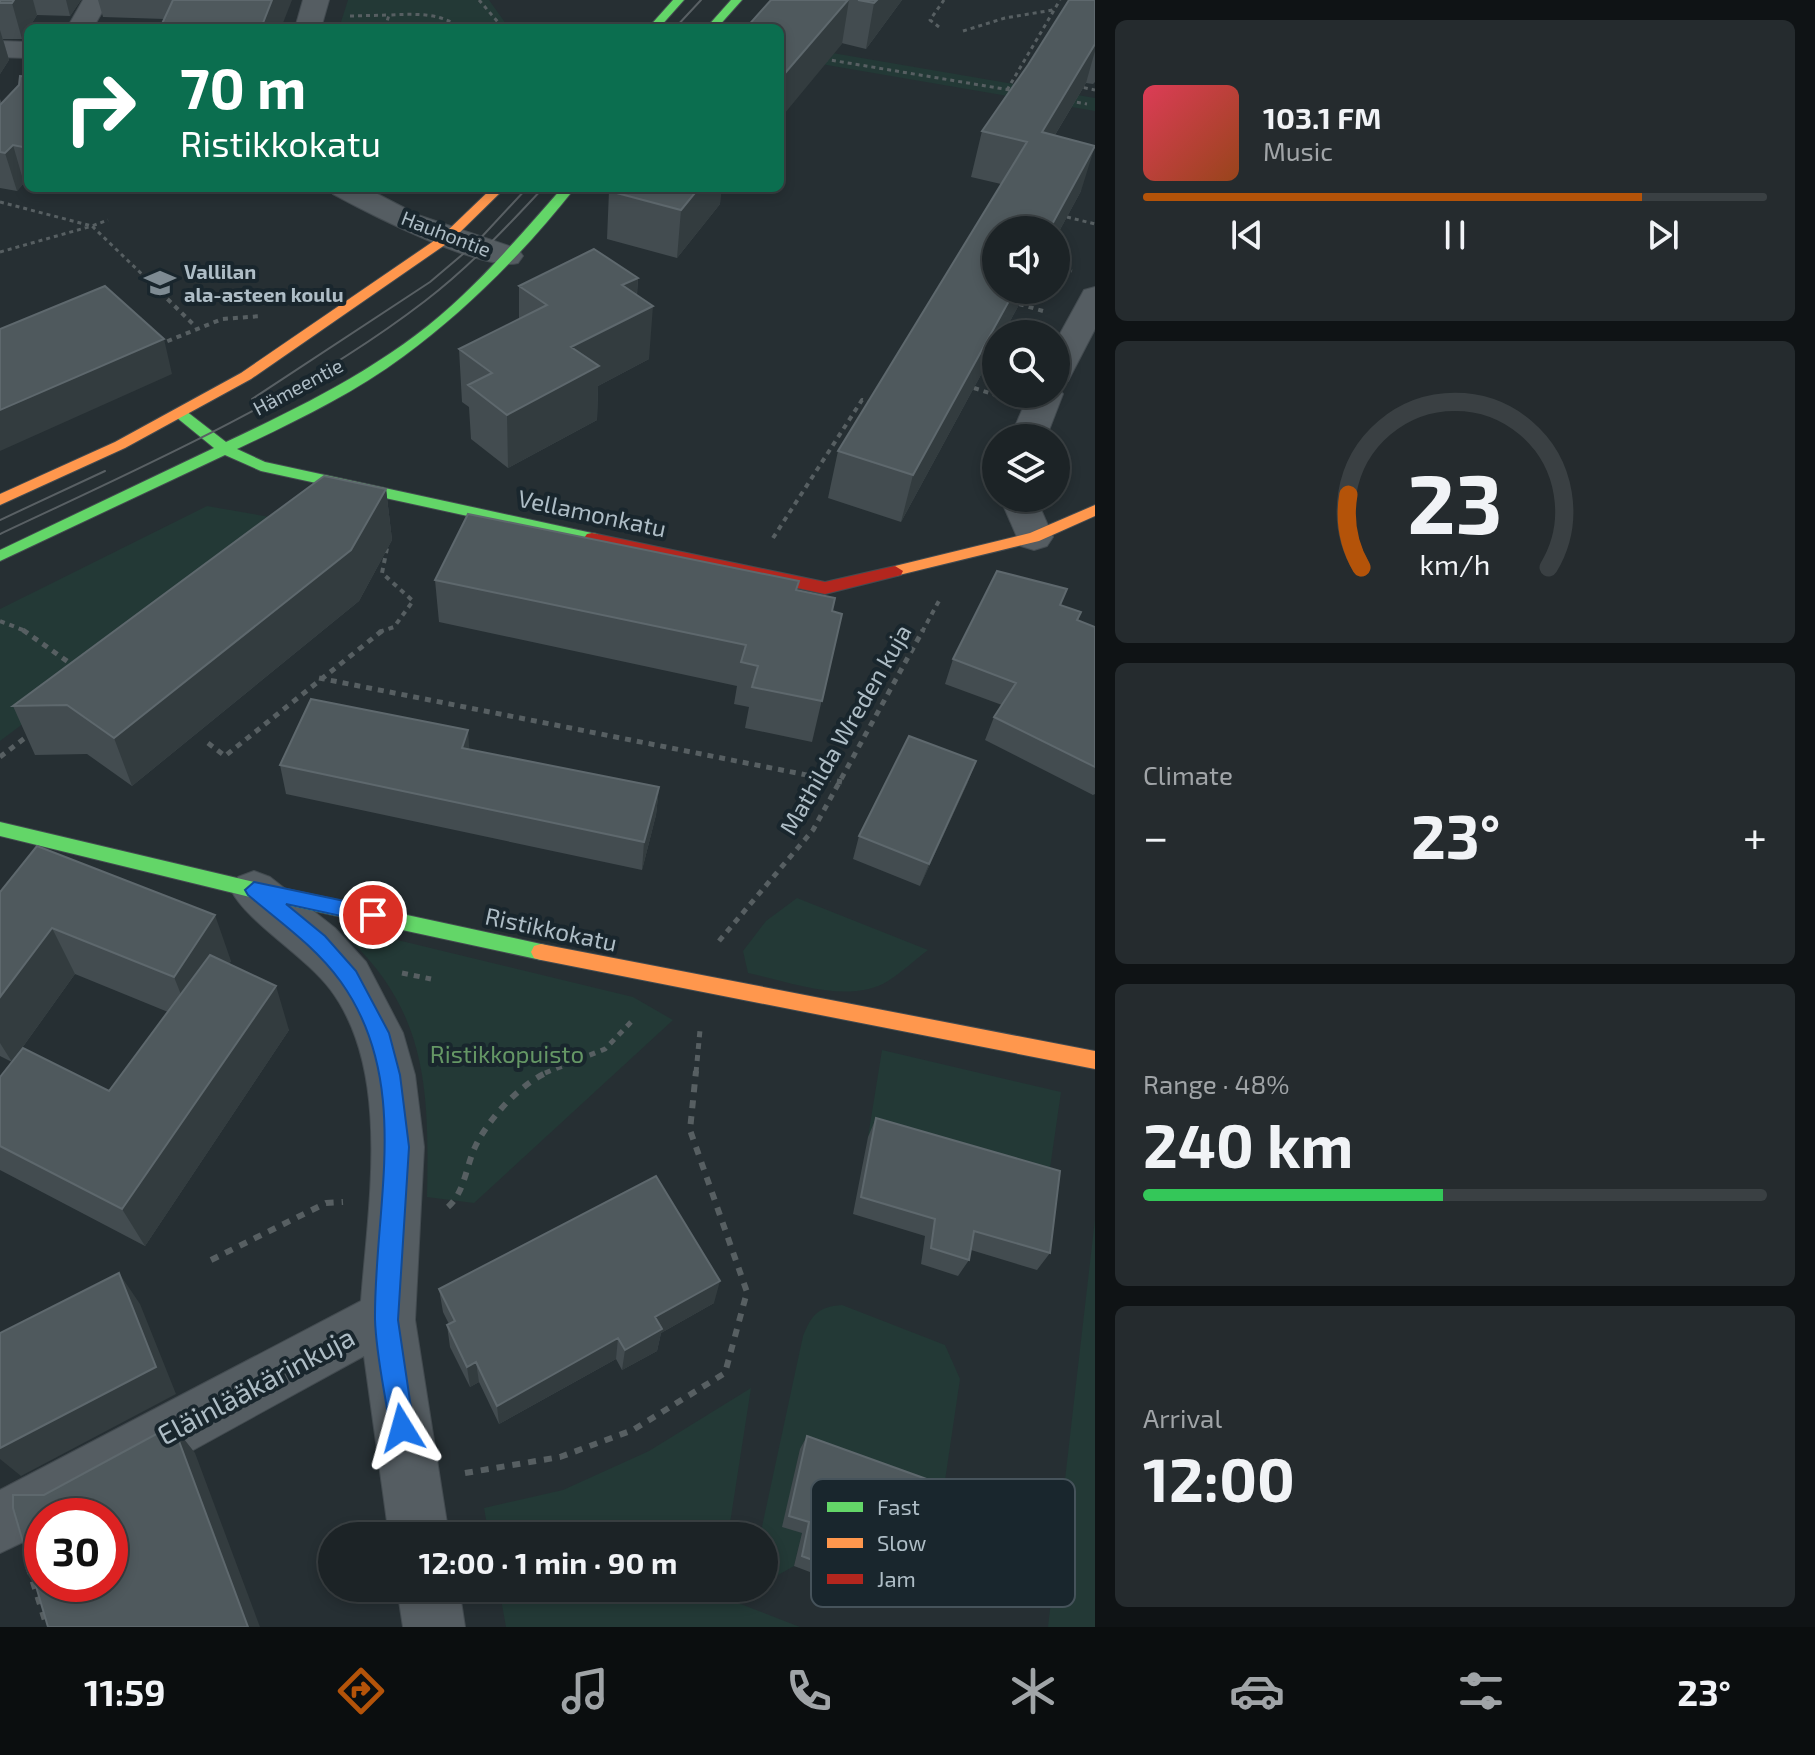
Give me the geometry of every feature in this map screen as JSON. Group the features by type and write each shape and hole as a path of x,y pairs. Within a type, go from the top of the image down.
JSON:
{"street":[{"path":"82,24 96,0"},
{"path":"309,24 316,0"},
{"path":"657,24 679,0"},
{"path":"715,24 737,0"},
{"path":"0,49 24,50"},
{"name":"Hauhontie","path":"352,192 448,237 507,256"},
{"name":"Hämeentie","path":"0,500 181,414 246,376 448,237 495,192"},
{"name":"Hämeentie","path":"0,556 302,412 397,355 441,322 565,192"},
{"path":"1070,346 1095,297"},
{"name":"Vellamonkatu","path":"181,414 225,449 261,466 825,588 1034,537 1095,510"},
{"path":"1024,512 1034,537"},
{"name":"Ristikkokatu","path":"0,829 254,890 670,980 700,982 1095,1060"},
{"path":"254,890 318,942 349,977 378,1033 390,1075 398,1147 387,1320 416,1522"},
{"name":"Eläinlääkärinkuja","path":"0,1523 356,1330 387,1320"},
{"path":"430,1602 434,1627"}],"path":[{"path":"479,0 500,24"},
{"path":"939,27 930,20 944,0"},
{"path":"1007,90 1060,0"},
{"path":"963,31 1005,18 1054,10"},
{"path":"386,24 389,15"},
{"path":"345,16 445,17 455,24"},
{"path":"810,56 1021,92"},
{"path":"1064,83 1095,90"},
{"path":"1061,99 1087,104"},
{"path":"0,202 92,226 196,327"},
{"path":"1070,218 1095,224"},
{"path":"0,252 108,220"},
{"path":"147,351 196,327 244,314 270,316"},
{"path":"753,573 862,400 883,406"},
{"path":"825,456 837,460"},
{"path":"208,743 225,756 381,630 394,627 413,601 382,573 390,532"},
{"name":"Mathilda Wreden kuja","path":"700,982 724,932 783,869 813,830 842,782 940,601 935,562"},
{"path":"0,621 29,632 85,674"},
{"path":"319,678 842,782"},
{"path":"0,757 36,729"},
{"path":"391,1256 456,1200 476,1145 501,1109 543,1074 605,1049 632,1021"},
{"path":"409,1482 560,1457 633,1430 725,1373 747,1292 690,1130 701,1025"},
{"path":"211,1260 326,1203 356,1202"}],"green space":[{"path":"348,0 489,0 506,24 340,24"},
{"path":"784,45 1095,98 1095,111 784,58"},
{"path":"207,506 293,521 0,741 0,609"},
{"path":"797,898 928,950 888,981 856,991 800,986 748,973 743,951 766,921"},
{"name":"Ristikkopuisto","path":"352,929 633,997 673,1020 474,1203 427,1197 427,1125 419,1058 395,997 375,967 349,939 347,934"},
{"path":"882,1050 1061,1092 1047,1189 868,1137"},
{"path":"1095,1219 1095,1627 1048,1627 1050,1607 1075,1607 1075,1479 1065,1479"},
{"path":"842,1305 945,1345 960,1379 945,1479 831,1479 800,1449 783,1526 802,1533 794,1566 778,1575 778,1522 763,1522 803,1336 809,1323 821,1310"},
{"path":"751,1388 730,1522 486,1522 484,1508 563,1490 649,1451"},
{"path":"502,1602 736,1602 800,1627 506,1627"}],"building":[{"path":"173,0 272,0 263,24 162,24"},
{"path":"771,0 848,0 784,74 784,24 750,24"},
{"path":"1069,0 1095,0 1095,44 1042,132 1095,146 1057,216 982,216 982,304 1007,304 998,320 982,320 982,350 913,475 838,451 1027,142 982,131"},
{"path":"20,76 24,76 24,147 13,145 5,153 0,152 0,105 19,85"},
{"path":"613,192 696,192 681,210"},
{"path":"594,249 638,278 622,285 653,306 571,347 599,366 507,415 468,385 492,373 459,349 547,305 519,286"},
{"path":"105,286 164,339 0,410 0,329"},
{"path":"324,476 386,489 351,550 114,738 67,705 13,706"},
{"path":"468,514 799,581 796,590 835,598 832,611 842,614 822,701 752,687 758,666 741,662 746,645 435,580"},
{"path":"997,571 1067,589 1060,605 1081,612 1077,620 1095,627 1095,767 994,717 1016,683 953,659"},
{"path":"311,699 468,730 462,748 659,787 644,842 280,765"},
{"path":"909,736 976,761 929,864 859,836"},
{"path":"37,846 215,915 174,977 52,928 0,997 0,892"},
{"path":"210,955 276,986 122,1209 0,1146 0,1077 23,1048 109,1091"},
{"path":"876,1118 1060,1171 1050,1253 974,1231 969,1260 931,1248 935,1219 861,1197"},
{"path":"656,1176 720,1281 655,1317 662,1329 625,1350 618,1338 497,1406 476,1362 467,1367 447,1325 455,1321 439,1289"},
{"path":"119,1273 156,1367 0,1448 0,1333"},
{"path":"173,1425 248,1627 48,1627 41,1602 128,1602 128,1498 24,1498 24,1545 13,1508 13,1495 44,1495"},
{"path":"807,1436 926,1479 811,1479 811,1559 802,1556 809,1522 789,1516"}],"tram line":[{"path":"679,24 701,0"},
{"path":"252,399 430,282 476,243 523,192"},
{"path":"0,534 219,429 376,337 441,288 539,192"},
{"path":"0,520 105,471"}],"traffic: fast":[{"path":"657,24 679,0"},
{"path":"715,24 737,0"},
{"path":"0,556 302,412 397,355 467,299 565,192"},
{"path":"181,414 225,449 261,466 592,538"},
{"path":"0,829 254,890 541,952"}],"traffic: slow":[{"path":"0,500 120,445 246,376 448,237 495,192"},
{"path":"895,571 1034,537 1095,510"},
{"path":"541,952 1095,1060"}],"traffic: jam":[{"path":"592,538 825,588 895,571"}],"place":[{"name":"Vallilan ala-asteen koulu","path":"160,283"}],"route":[{"path":"373,915 254,890 318,942 349,977 378,1033 390,1075 398,1147 387,1320 402,1428"}]}
